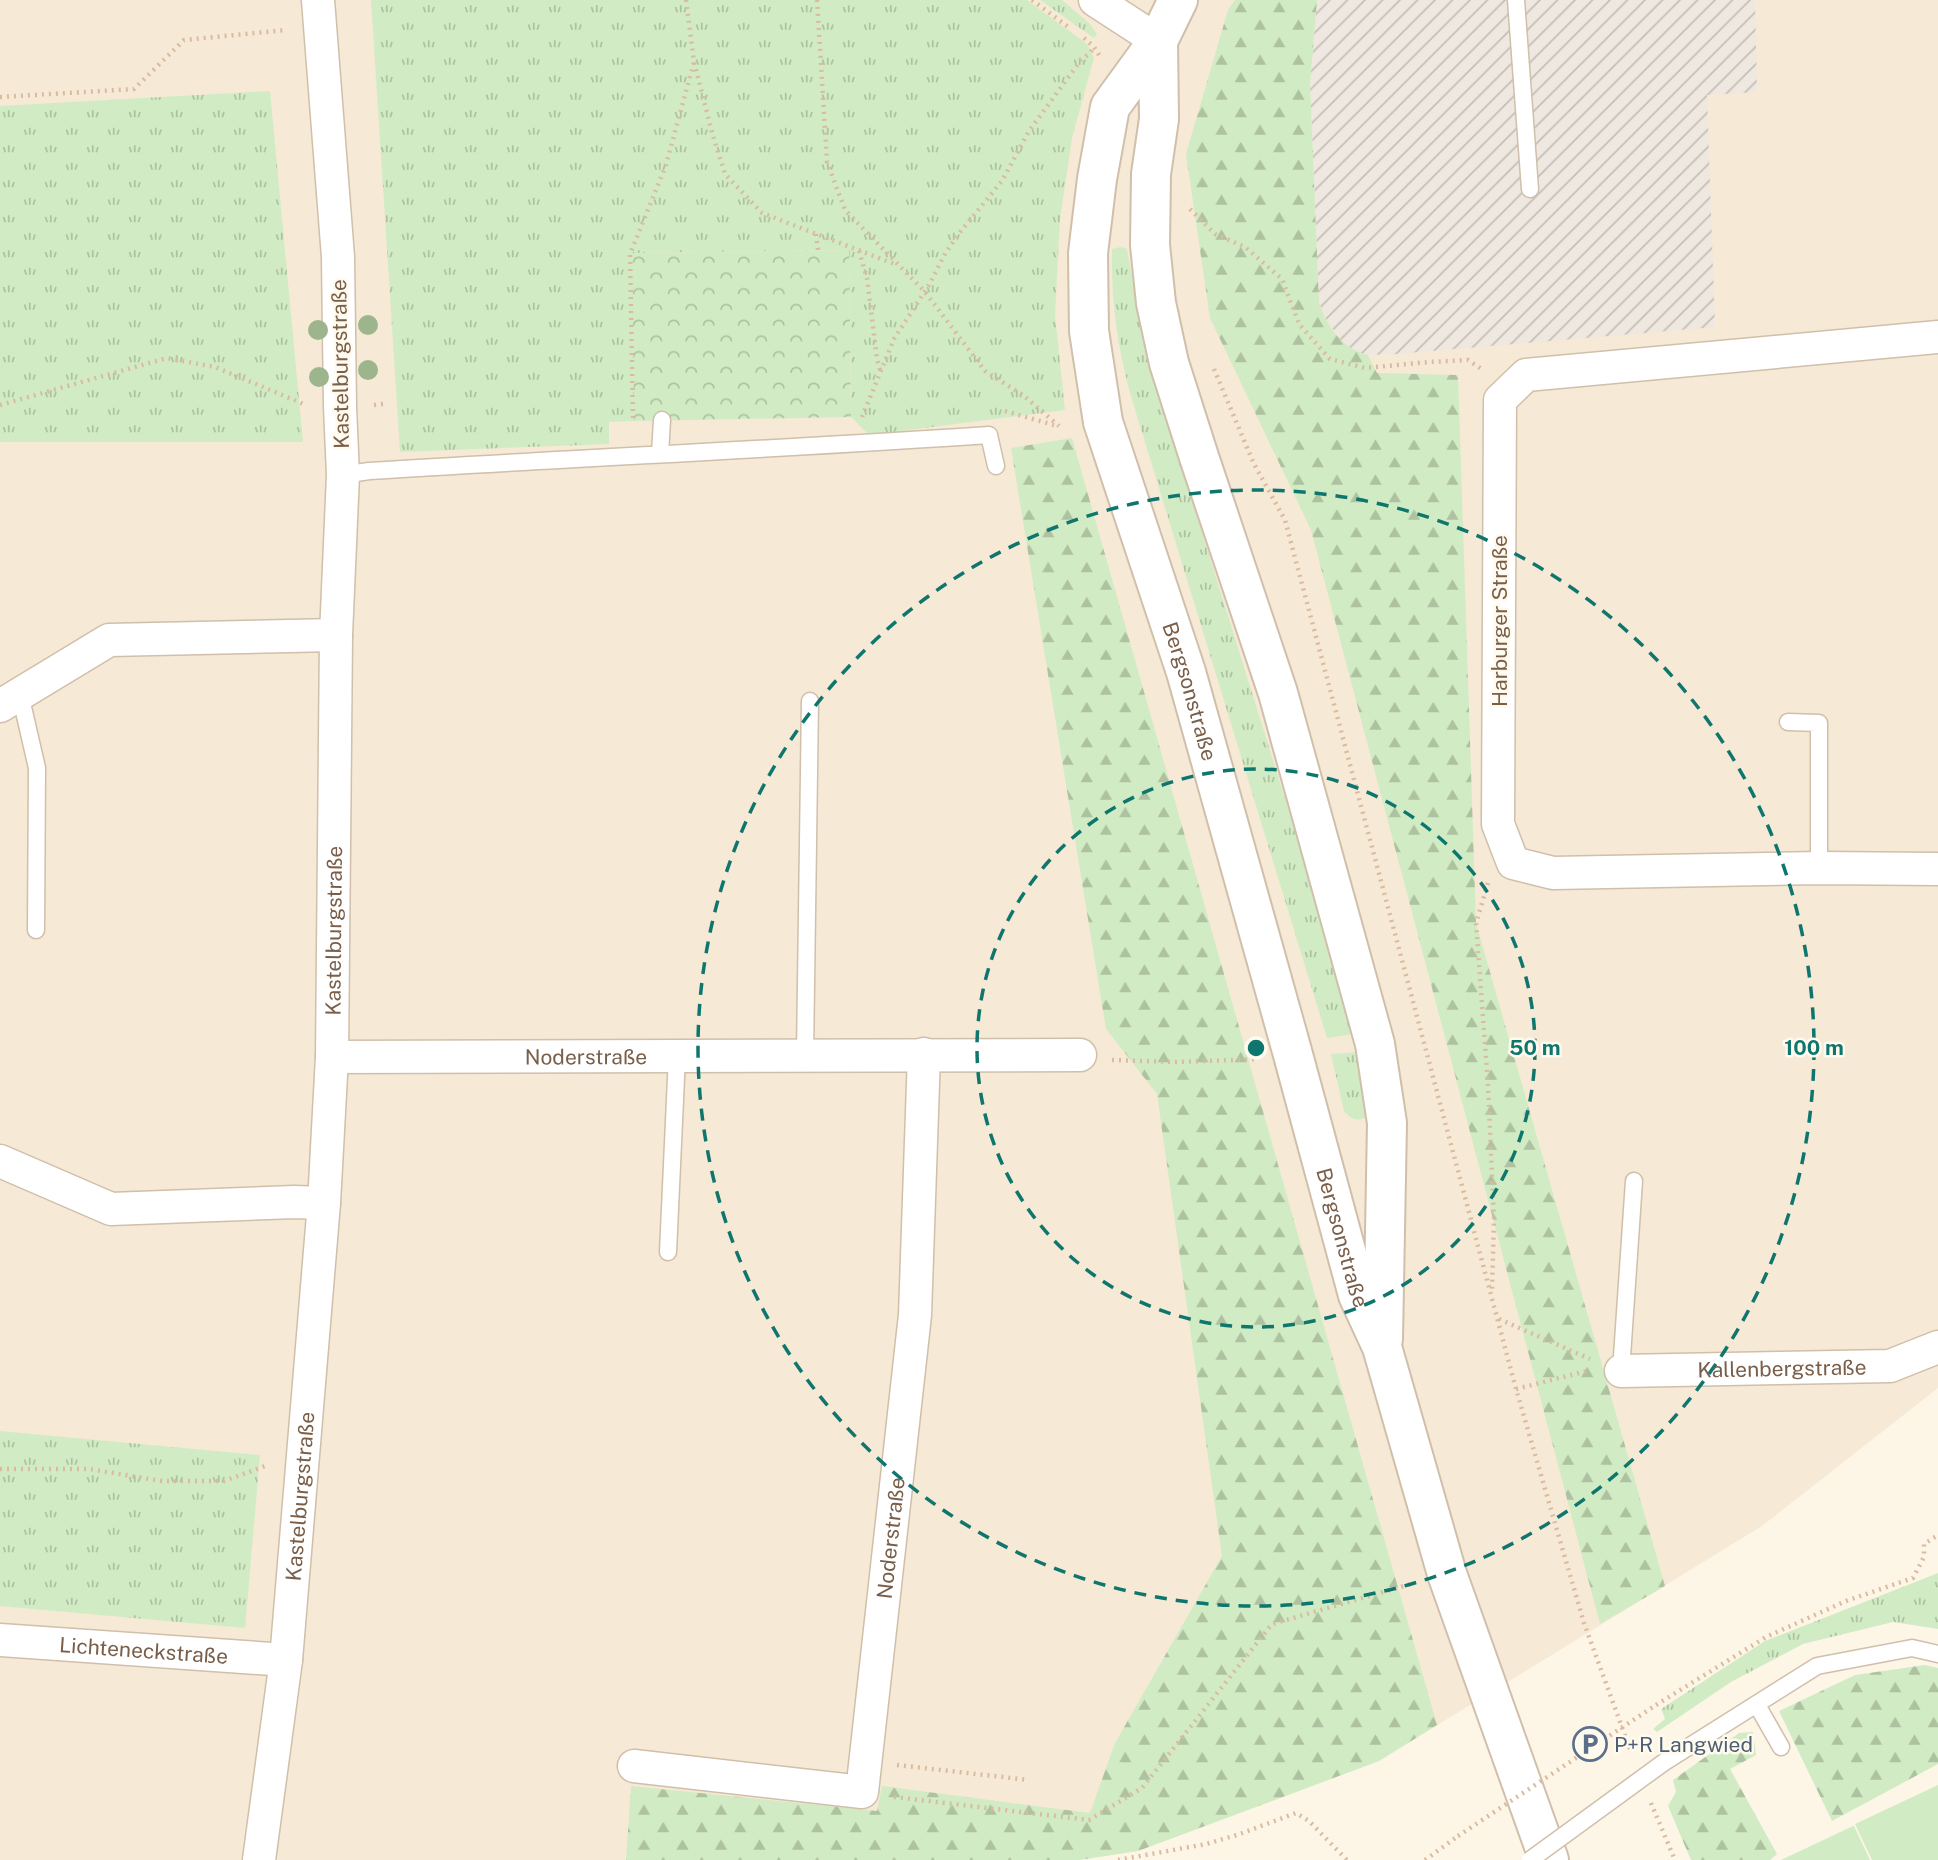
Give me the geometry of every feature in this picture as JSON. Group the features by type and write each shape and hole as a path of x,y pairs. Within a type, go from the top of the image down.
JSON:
{"street":[{"name":"Kastelburgstraße","path":"259,1860 286,1660 324,1203 332,1057 336,635 343,475 338,257 318,0"},
{"path":"1095,0 1158,41"},
{"name":"Bergsonstraße","path":"1178,0 1158,41 1110,107 1097,179 1088,253 1089,331 1103,422 1186,672 1358,1295 1382,1347 1447,1574 1549,1860"},
{"name":"Bergsonstraße","path":"1158,41 1159,120 1152,174 1150,245 1156,303 1176,386 1278,693 1375,1044 1387,1122 1382,1347"},
{"path":"1500,400 1527,374 1938,337"},
{"name":"Harburger Straße","path":"1500,400 1497,824 1513,863 1553,873 1819,868 1938,869"},
{"path":"10,700 109,640 336,635"},
{"name":"Noderstraße","path":"863,1777 915,1315 924,1054"},
{"name":"Noderstraße","path":"332,1057 1080,1055"},
{"path":"0,1161 111,1209 324,1203"},
{"name":"Kallenbergstraße","path":"1602,1367 1890,1366 1938,1347"},
{"name":"Lichteneckstraße","path":"0,1640 286,1660"},
{"path":"634,1766 863,1777"}],"lane":[{"path":"1516,0 1530,189"},
{"path":"660,453 662,420"},
{"path":"343,475 369,471 989,435 996,466"},
{"path":"10,700 37,768 36,930"},
{"path":"805,1055 810,701"},
{"path":"1788,722 1819,723 1819,868"},
{"path":"668,1252 677,1056"},
{"path":"1602,1367 1634,1181"},
{"path":"1530,1860 1664,1763 1817,1666 1912,1648 1938,1654"},
{"path":"1756,1705 1780,1747"}],"path":[{"path":"686,0 694,62 725,174 762,213 900,266"},
{"path":"817,0 827,162 845,210 925,292 985,371 1024,396 1059,426"},
{"path":"1032,0 1094,47 1104,61"},
{"path":"0,97 134,89 184,40 286,30"},
{"path":"855,426 861,419 894,339 925,292 946,252 1002,181 1029,131 1081,60 1094,47"},
{"path":"634,455 630,254 666,165 694,62"},
{"path":"1188,207 1214,234 1245,247 1282,279 1299,324 1330,359 1364,368 1468,360 1492,375 1500,400"},
{"path":"816,234 818,250"},
{"path":"858,250 867,278 881,373"},
{"path":"0,405 167,358 215,367 312,407 384,404"},
{"path":"1210,358 1254,464 1285,520 1516,1389 1584,1623 1634,1760"},
{"path":"1492,1296 1494,1219 1488,1084 1476,923 1488,885 1497,824"},
{"path":"1080,1055 1086,1058 1130,1062 1270,1059"},
{"path":"1499,1319 1602,1367"},
{"path":"1516,1389 1602,1367"},
{"path":"0,1469 89,1469 162,1481 224,1481 302,1455"},
{"path":"1425,1860 1656,1705 1766,1637 1846,1601 1913,1578 1924,1557 1924,1544 1938,1535"},
{"path":"863,1777 1089,1820 1142,1788 1272,1624 1411,1584"},
{"path":"863,1777 1028,1780"},
{"path":"1648,1798 1675,1860"},
{"path":"1118,1860 1206,1844 1296,1813 1316,1827 1347,1860"}],"shaded area":[{"path":"0,0 1938,0 1938,1388 1762,1526 1379,1761 1138,1851 1079,1860 0,1860"},
{"path":"1317,0 1755,0 1757,92 1707,95 1715,327 1396,354 1368,355 1353,351 1339,338 1319,303 1310,84"}],"green space":[{"path":"371,0 1027,0 1087,44 1094,58 1072,138 1060,219 1055,315 1065,410 869,435 851,417 849,250 633,253 634,421 609,422 609,444 400,452"},
{"path":"1040,0 1062,0 1089,23 1097,34 1094,38"},
{"path":"1235,0 1317,0 1310,84 1319,303 1331,328 1343,342 1368,355 1377,373 1458,375 1476,923 1665,1586 1600,1624 1311,530 1210,318 1186,154 1228,10"},
{"path":"270,91 303,442 0,442 0,106"},
{"path":"1112,249 1127,249 1146,353 1336,962 1354,1034 1327,1038 1130,393 1118,339 1114,305"},
{"path":"849,250 851,417 634,421 632,253"},
{"path":"1072,438 1437,1725 1379,1761 1138,1851 1079,1860 626,1860 631,1786 877,1811 882,1786 1090,1813 1115,1743 1222,1556 1157,1094 1106,1029 1011,448"},
{"path":"1359,1052 1367,1117 1363,1119 1352,1118 1344,1111 1331,1054"},
{"path":"0,1431 260,1455 245,1628 0,1606"},
{"path":"1938,1573 1938,1629 1893,1622 1803,1644 1731,1682 1657,1732 1653,1729 1665,1719 1661,1709 1765,1641"},
{"path":"1925,1665 1938,1668 1938,1764 1832,1821 1779,1711 1855,1675"},
{"path":"1753,1732 1756,1755 1730,1769 1777,1854 1770,1860 1691,1860 1668,1806 1676,1792 1673,1780 1739,1733"},
{"path":"1938,1785 1938,1860 1872,1860 1855,1824"},
{"path":"1853,1826 1870,1860 1781,1860"}],"place":[{"name":"P+R Langwied","path":"1590,1744"}]}
